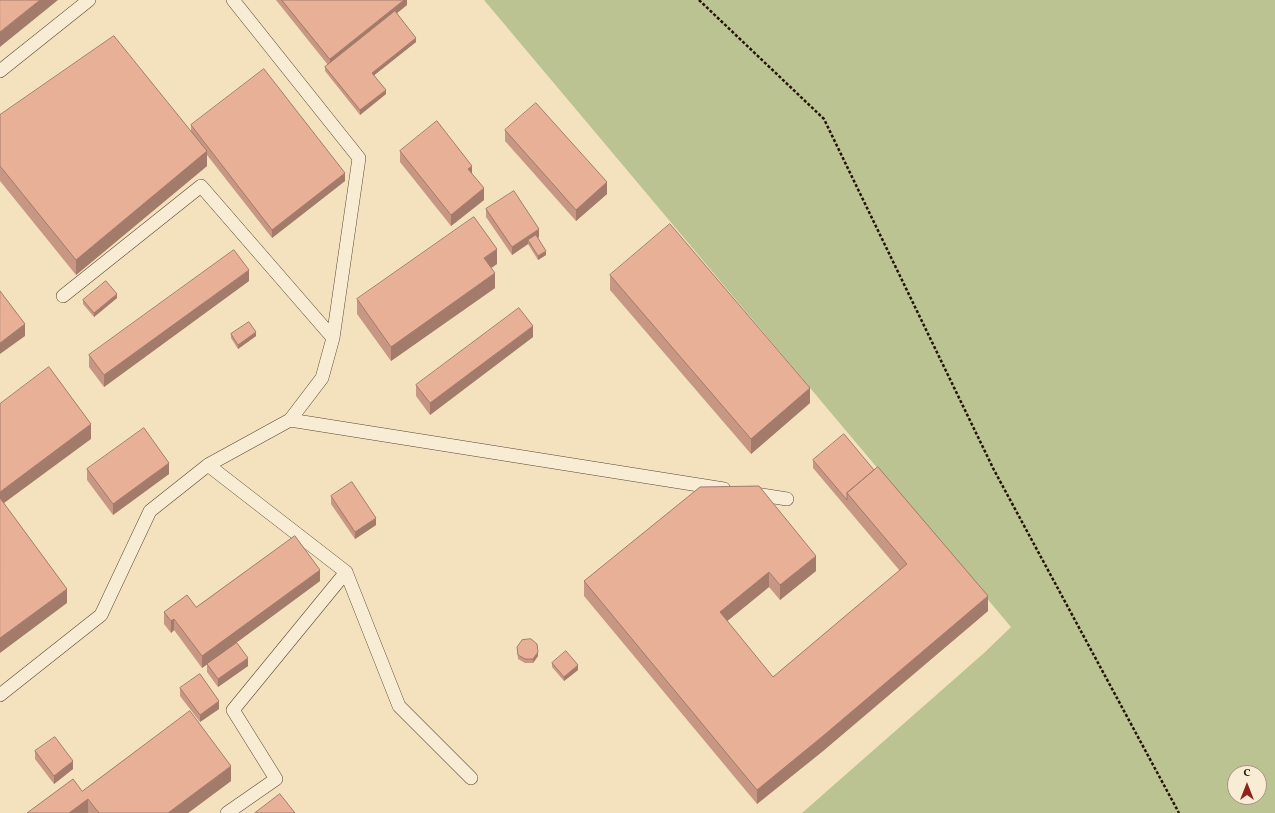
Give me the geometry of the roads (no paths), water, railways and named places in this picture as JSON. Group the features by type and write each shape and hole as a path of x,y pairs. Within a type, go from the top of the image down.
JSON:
{"lane":[{"path":"0,70 89,0"},
{"path":"0,694 101,615 150,511 208,465 290,420 322,378 333,338 359,158 233,0"},
{"path":"63,296 201,186 333,338"},
{"path":"290,420 787,499"},
{"path":"208,465 346,572 399,706 471,778"},
{"path":"227,813 276,780 233,710 346,572"}]}
